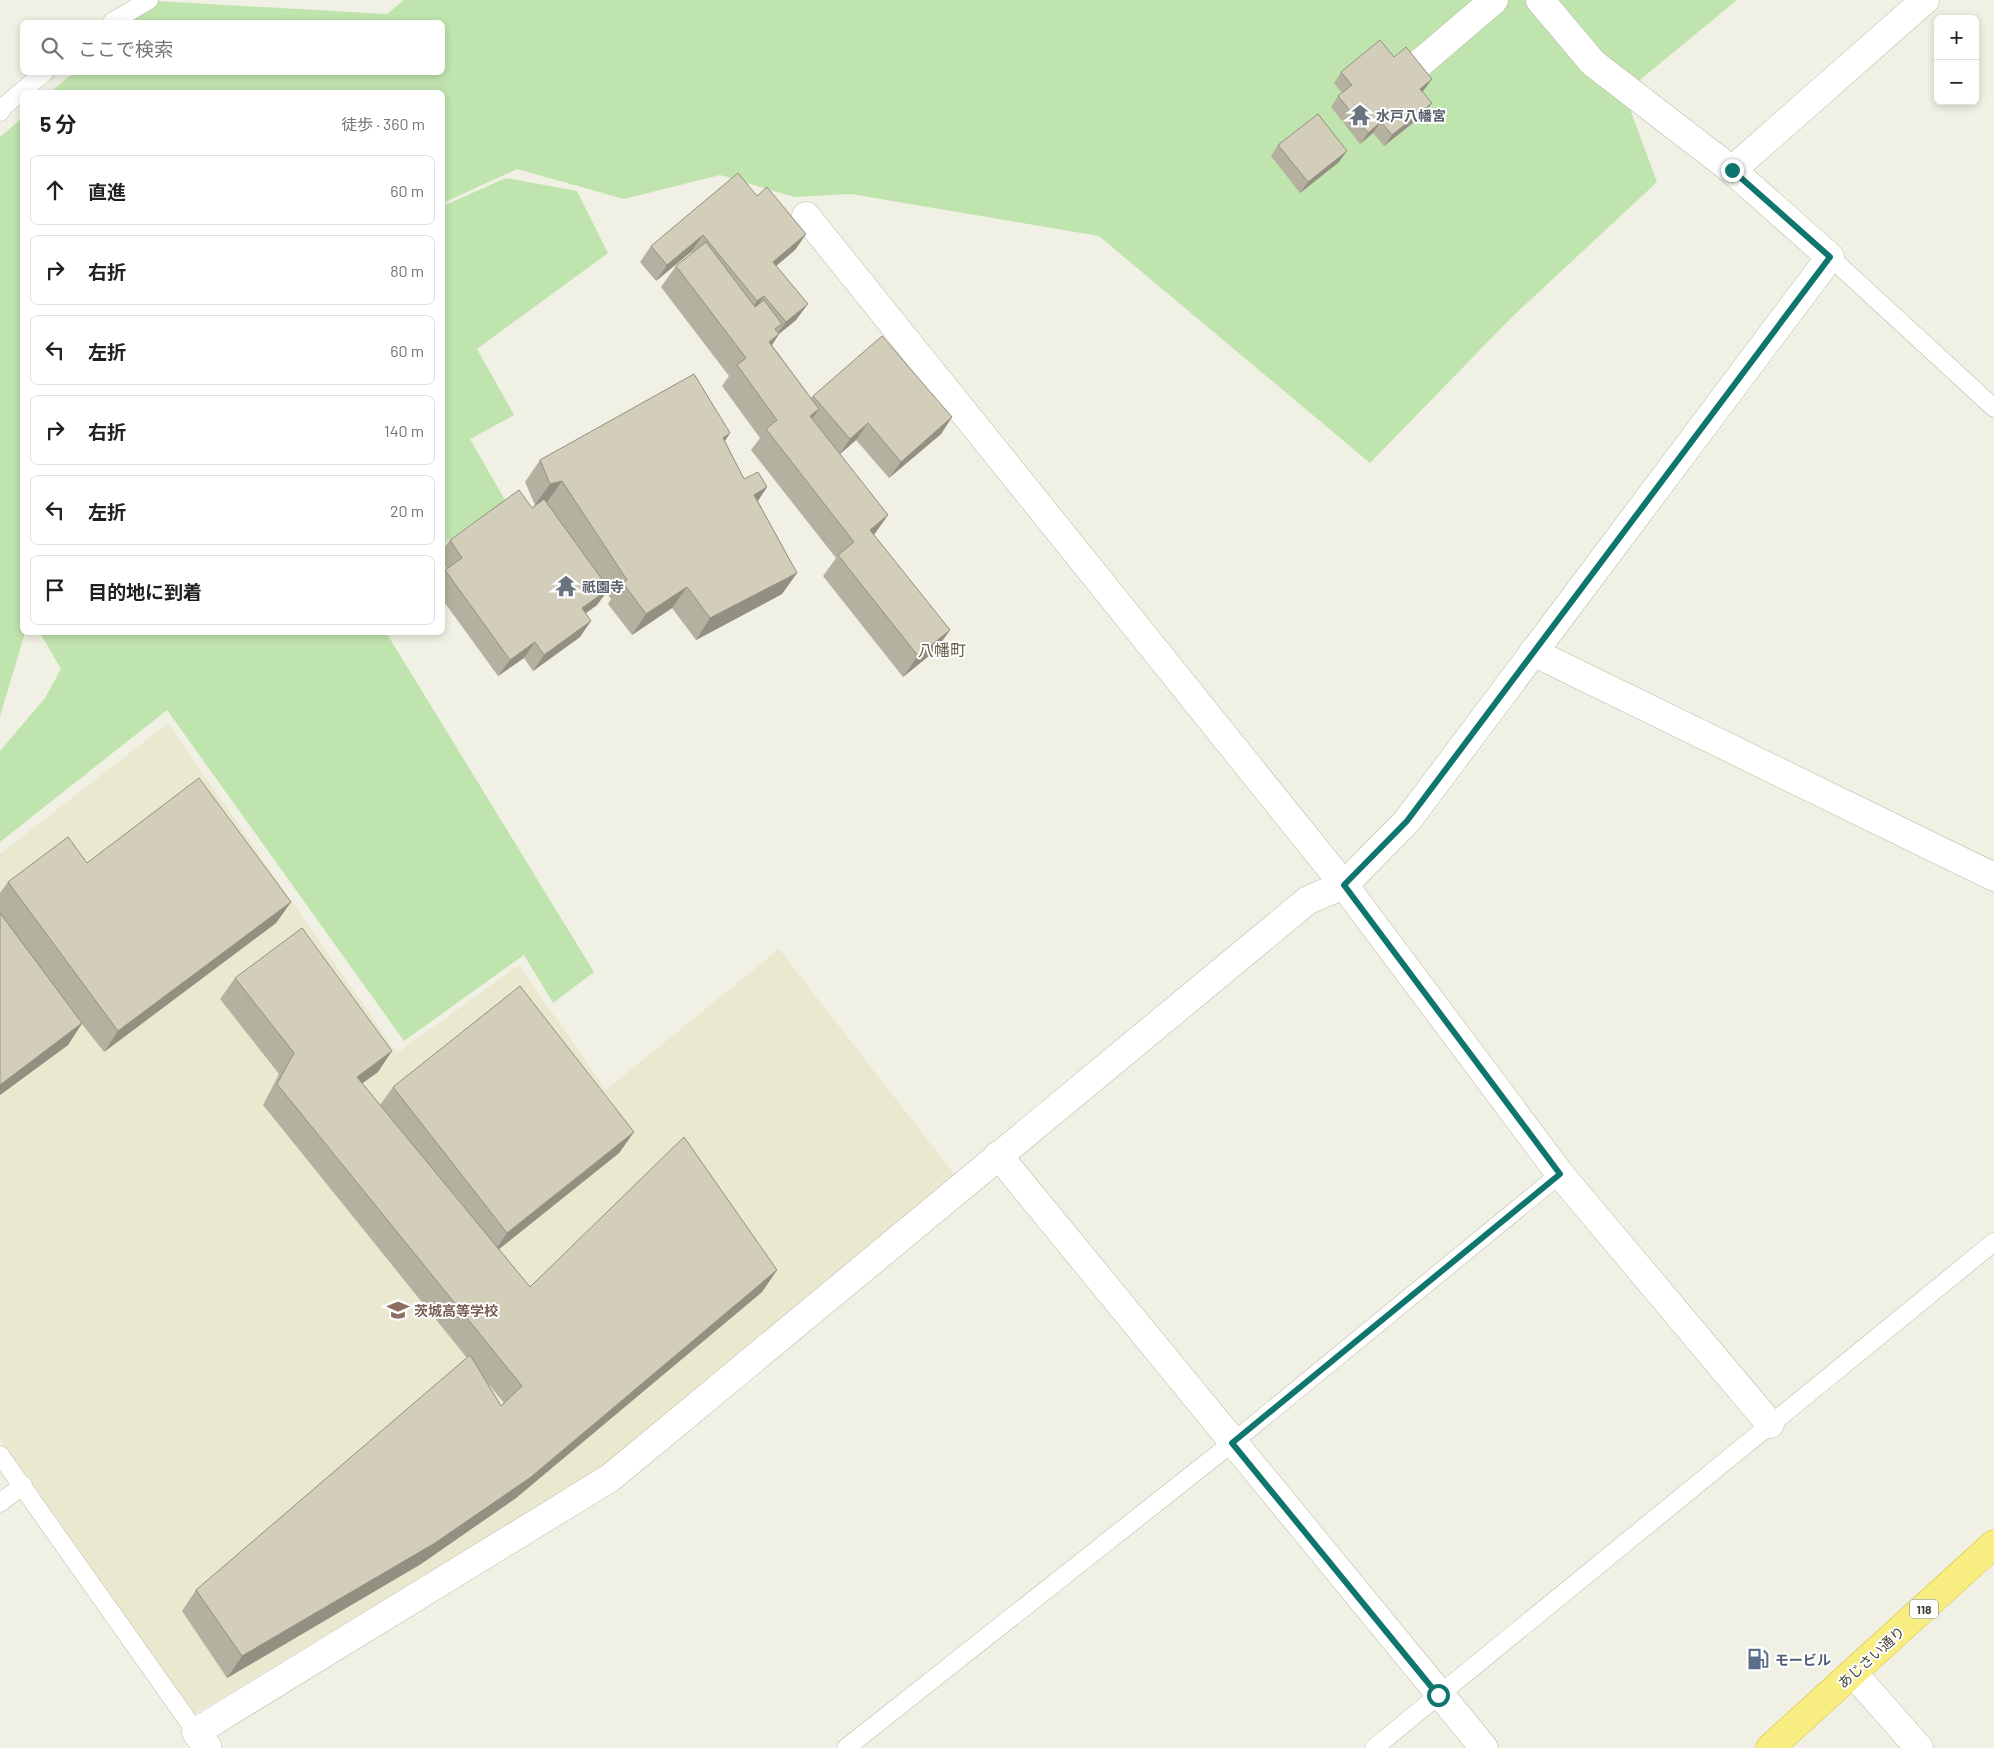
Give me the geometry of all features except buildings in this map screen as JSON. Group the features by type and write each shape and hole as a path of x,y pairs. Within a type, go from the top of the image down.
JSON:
{"highway":[{"name":"あじさい通り","path":"1770,1748 1994,1544"}],"street":[{"path":"1412,70 1494,0"},
{"path":"202,1740 610,1478 1308,900 1344,885 1407,821 1830,257 1732,170 1593,63 1540,0"},
{"path":"1732,170 1925,0"},
{"path":"806,216 1344,885 1560,1174 1770,1424"},
{"path":"1533,652 1994,876"},
{"path":"998,1155 1438,1695 1484,1748"},
{"path":"1853,1673 1919,1748"}],"lane":[{"path":"115,20 149,0"},
{"path":"23,90 41,75"},
{"path":"0,112 4,106 20,93"},
{"path":"1830,257 1994,408"},
{"path":"846,1748 1232,1443 1560,1174"},
{"path":"1374,1748 1994,1242"},
{"path":"0,1455 202,1740"},
{"path":"0,1503 23,1485"}],"shaded area":[{"name":"茨城高等学校","path":"168,723 397,1053 519,965 606,1090 779,949 958,1179 602,1467 192,1716 33,1484 0,1440 0,854"}],"green space":[{"path":"404,0 1737,0 1624,93 1657,182 1510,319 1370,463 1099,236 851,194 794,197 720,175 624,199 517,169 445,202 445,90 53,90 71,75 445,75 445,20 133,20 156,1 387,14"},
{"path":"20,120 20,635 24,635 0,716 0,137"},
{"path":"506,178 577,191 608,253 477,349 514,415 470,439 505,500 445,543 445,205"},
{"path":"41,635 388,635 594,972 553,1003 524,955 404,1041 167,710 0,842 0,751 45,698 61,669"}],"place":[{"name":"水戸八幡宮","path":"1360,115"},
{"name":"祇園寺","path":"566,586"},
{"name":"茨城高等学校","path":"398,1310"},
{"name":"モービル","path":"1758,1659"}],"district":[{"name":"八幡町","path":"942,649"}],"route":[{"path":"1438,1695 1232,1443 1560,1174 1344,885 1407,821 1830,257 1732,170"}]}
